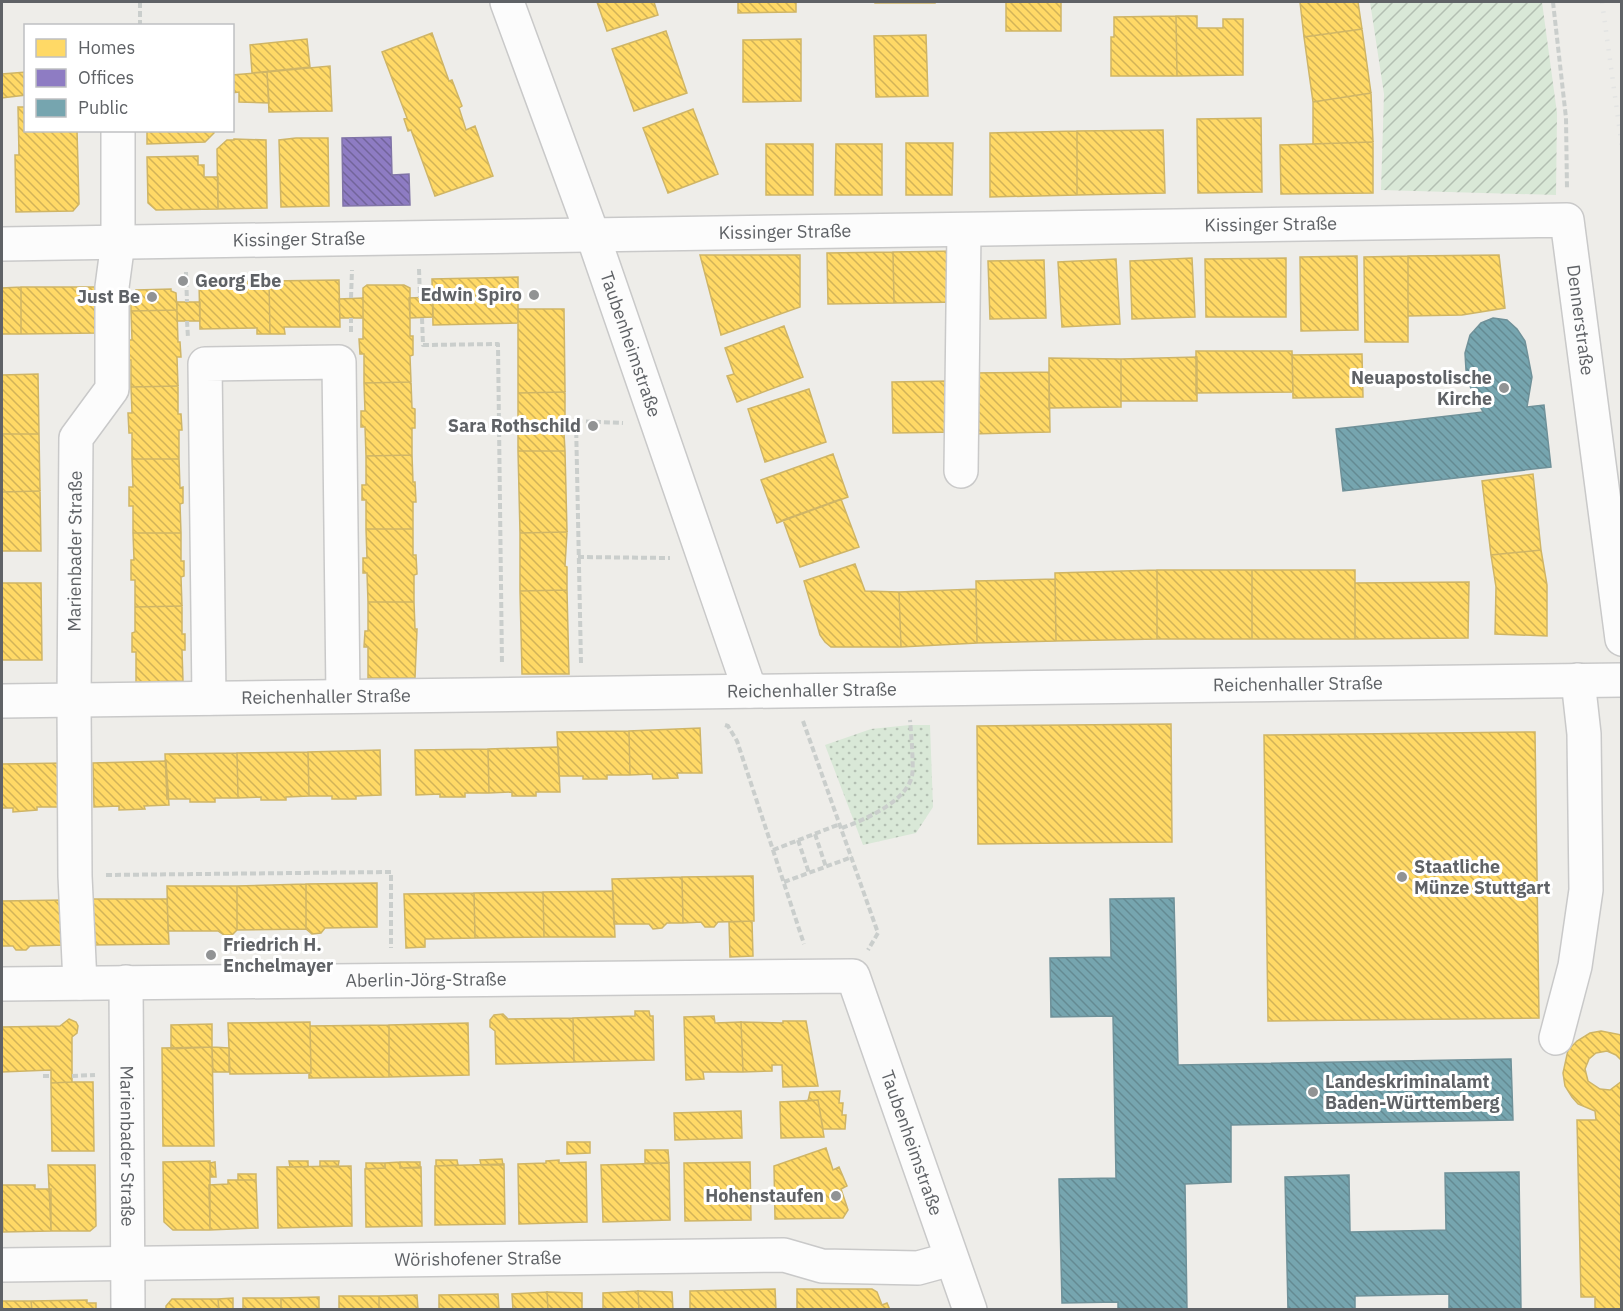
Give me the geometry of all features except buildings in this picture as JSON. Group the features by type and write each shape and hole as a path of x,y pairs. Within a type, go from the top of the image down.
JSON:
{"street":[{"name":"Taubenheimstraße","path":"507,2 593,236 750,691"},
{"name":"Marienbader Straße","path":"80,983 75,876 76,438 112,389 112,287 118,242 118,132"},
{"name":"Kissinger Straße","path":"2,244 1567,220"},
{"name":"Dennerstraße","path":"1567,220 1622,639"},
{"path":"961,471 964,230"},
{"path":"209,698 205,364 339,362 343,696"},
{"path":"1556,1038 1575,966 1586,890 1584,734 1578,680"},
{"name":"Reichenhaller Straße","path":"2,701 1622,680"},
{"name":"Taubenheimstraße","path":"853,976 970,1310"},
{"name":"Aberlin-Jörg-Straße","path":"2,984 853,976"},
{"name":"Marienbader Straße","path":"126,982 128,1310"},
{"name":"Wörishofener Straße","path":"2,1266 784,1255 822,1266 918,1268 951,1259"}],"path":[{"path":"140,2 140,24"},
{"path":"1553,2 1566,118 1567,220"},
{"path":"422,318 423,345 498,344 502,694"},
{"path":"582,693 576,421 624,423"},
{"path":"578,557 671,558"},
{"path":"773,850 841,826 890,805 904,790 912,776 909,689"},
{"path":"795,690 805,727 878,933 853,976"},
{"path":"693,692 702,714 728,726 737,741 808,954"},
{"path":"815,834 826,867"},
{"path":"798,840 809,873"},
{"path":"784,882 852,857"},
{"path":"75,876 391,872 391,980"},
{"path":"43,1076 51,1076"}],"green space":[{"path":"1370,2 1542,2 1557,113 1556,195 1381,190 1384,94"},
{"path":"930,725 933,807 916,833 863,845 825,745 871,729"}],"railway":[{"path":"1602,2 1622,147"}],"place":[{"name":"Georg Ebe","path":"183,281"},
{"name":"Edwin Spiro","path":"534,295"},
{"name":"Just Be","path":"152,297"},
{"name":"Neuapostolische Kirche","path":"1504,388"},
{"name":"Sara Rothschild","path":"593,426"},
{"name":"Staatliche Münze Stuttgart","path":"1402,877"},
{"name":"Friedrich H. Enchelmayer","path":"211,955"},
{"name":"Landeskriminalamt Baden-Württemberg","path":"1313,1092"},
{"name":"Hohenstaufen","path":"836,1196"}]}
